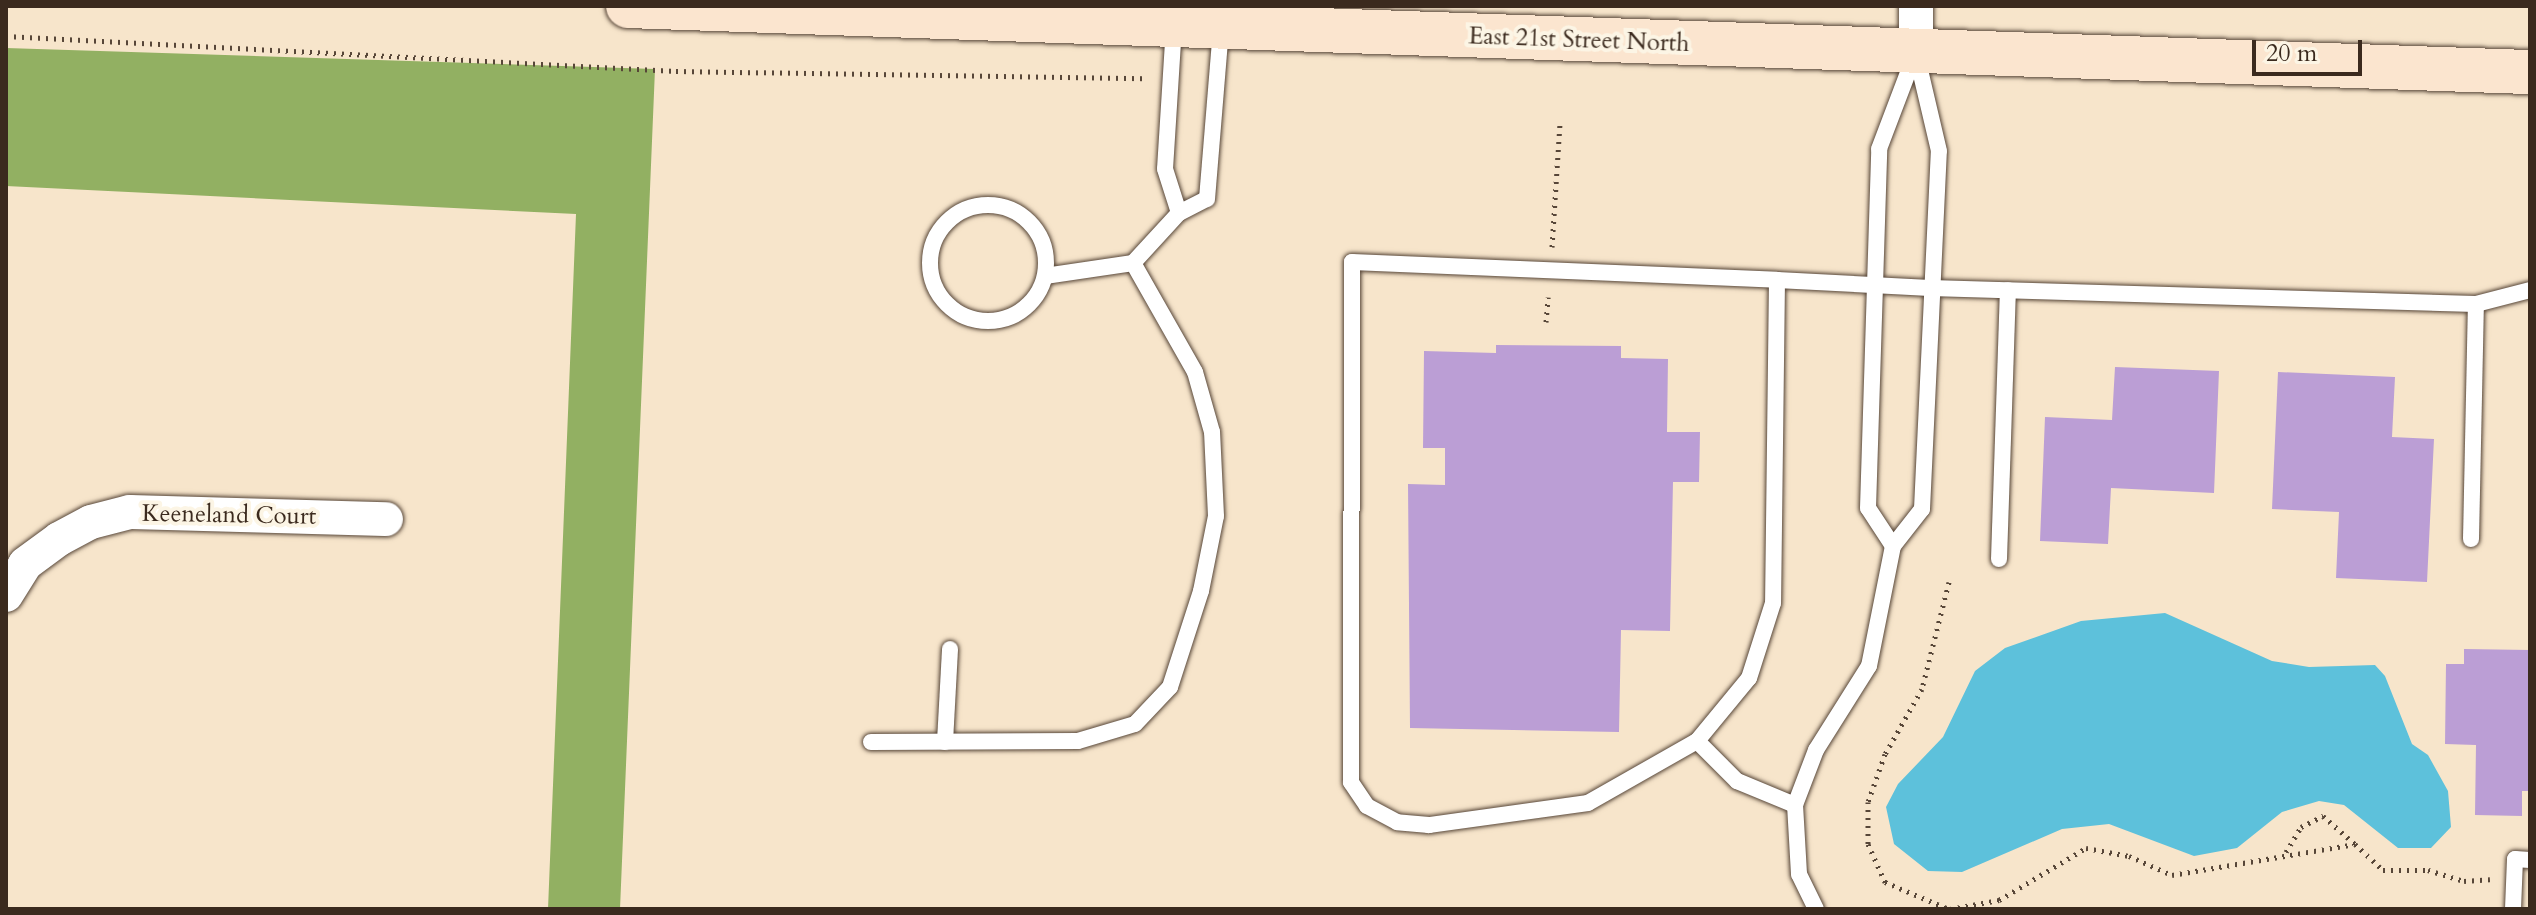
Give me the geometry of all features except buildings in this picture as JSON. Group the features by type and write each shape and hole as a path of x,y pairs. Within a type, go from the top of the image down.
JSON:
{"main road":[{"name":"East 21st Street North","path":"628,6 2530,72"}],"street":[{"path":"1916,6 1916,51"},
{"name":"Keeneland Court","path":"6,595 25,564 59,539 91,522 130,512 386,519"}],"lane":[{"path":"1174,25 1166,182 1179,213"},
{"path":"1045,276 1040,237 1010,210 975,207 957,215 933,246 934,286 963,316 1003,319 1022,311 1045,276 1133,263 1179,213 1207,199 1212,181 1221,27"},
{"path":"1893,546 1868,508 1879,149 1916,51"},
{"path":"1816,909 1799,874 1795,805 1816,750 1869,666 1893,546 1922,509 1930,288 1939,151 1916,51"},
{"path":"1777,280 1773,603 1749,678 1697,741 1588,803 1429,825 1397,822 1367,806 1351,782 1352,262 1777,280 1930,288 2476,304 2530,290"},
{"path":"871,742 1078,741 1135,724 1170,687 1201,591 1216,516 1212,432 1195,372 1133,263"},
{"path":"1999,559 2008,290"},
{"path":"2471,539 2476,304"},
{"path":"945,742 950,649"},
{"path":"1697,741 1737,781 1795,805"},
{"path":"2513,909 2515,859 2530,860"}],"path":[{"path":"6,36 676,71 1171,78"},
{"path":"1546,322 1560,124"},
{"path":"1949,582 1922,689 1885,754 1868,802 1868,844 1885,882 1950,909 1999,900 2086,848 2129,856 2172,875 2285,853 2355,844"},
{"path":"2285,853 2301,827 2323,816 2383,870 2428,870 2464,881 2514,880"}],"green space":[{"path":"6,48 655,69 620,909 548,909 576,214 6,186"}],"water":[{"path":"2165,613 2272,661 2309,667 2375,665 2385,676 2412,744 2428,755 2448,791 2451,827 2431,848 2398,848 2344,805 2319,801 2282,812 2237,848 2194,856 2109,824 2062,829 1962,872 1928,871 1894,844 1886,807 1898,784 1943,737 1975,671 2005,648 2081,621"}]}
